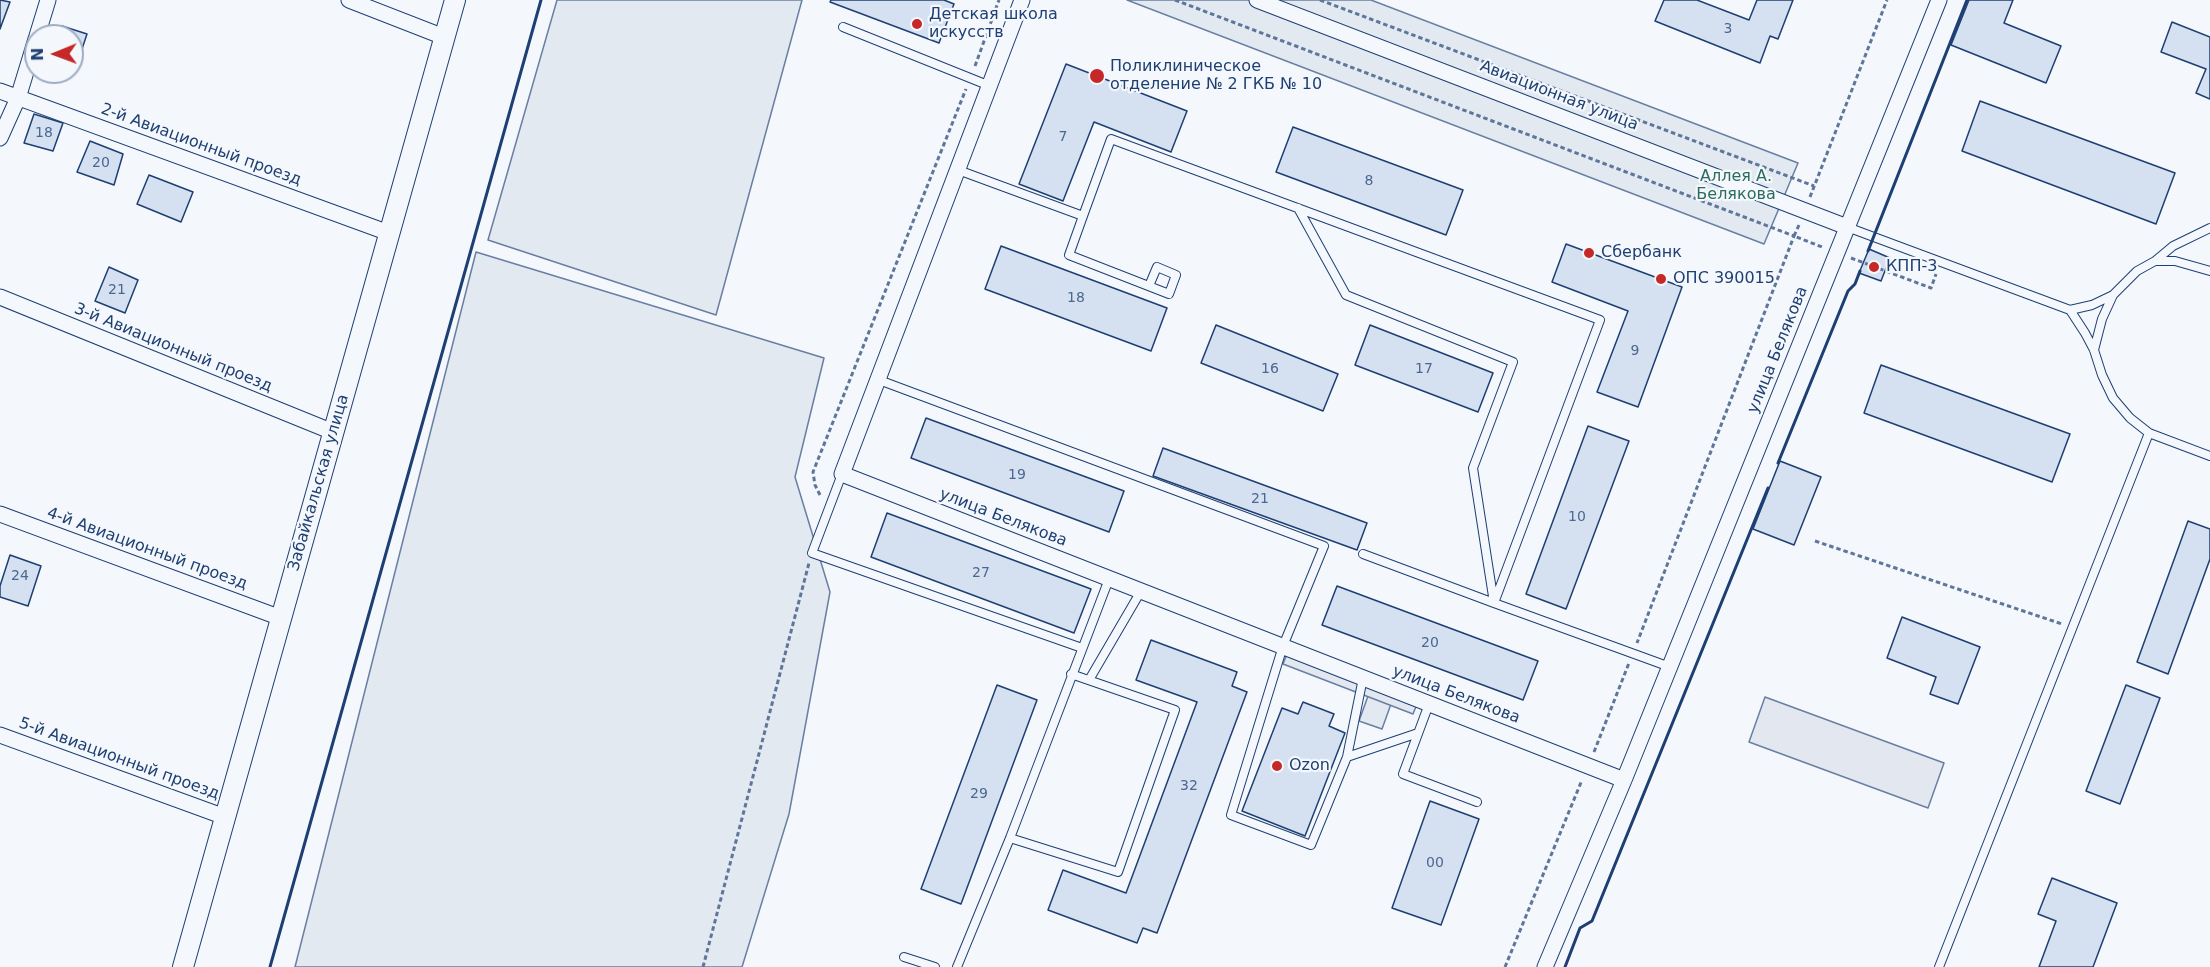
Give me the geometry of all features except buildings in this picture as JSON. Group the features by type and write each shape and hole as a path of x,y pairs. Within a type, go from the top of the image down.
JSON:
{"street":[{"path":"40,24 48,0"},
{"path":"349,0 444,37"},
{"name":"Забайкальская улица","path":"183,967 455,0"},
{"path":"842,474 1022,0"},
{"name":"Авиационная улица","path":"1257,0 1847,227"},
{"name":"улица Белякова","path":"1545,967 1624,780 1939,0"},
{"path":"0,138 18,98 24,78"},
{"name":"2-й Авиационный проезд","path":"0,91 389,233"},
{"name":"3-й Авиационный проезд","path":"0,297 333,432"},
{"name":"улица Белякова","path":"842,474 1624,780"},
{"name":"4-й Авиационный проезд","path":"0,514 281,618"},
{"name":"5-й Авиационный проезд","path":"0,735 225,817"}],"lane":[{"path":"843,27 990,86"},
{"path":"1149,286 1069,255 1112,139 1600,320 1494,603"},
{"path":"958,170 1083,216"},
{"path":"1298,208 1346,295 1513,362 1473,468 1494,603"},
{"path":"1847,227 2070,310 2092,305 2113,295 2138,271 2173,246 2210,228"},
{"path":"2155,261 2175,261 2210,272"},
{"path":"2094,350 2102,319 2113,295"},
{"path":"2070,310 2094,350 2113,398 2130,418 2149,434 2210,456"},
{"path":"879,380 1324,546 1282,646 1231,814 1311,845 1347,758 1363,678"},
{"path":"1939,967 2149,434"},
{"path":"842,474 812,552 1082,648"},
{"path":"1364,554 1670,667"},
{"path":"957,967 1010,838 1109,579"},
{"path":"1089,680 1141,591"},
{"path":"1010,838 1118,872 1175,710 1071,674"},
{"path":"1429,704 1403,774 1477,802"},
{"path":"1347,758 1418,733"},
{"path":"904,957 935,967"}],"path":[{"path":"828,510 814,485 813,472 970,79 999,0"},
{"path":"1175,0 1931,288 1940,262"},
{"path":"1320,0 1814,186 1887,0"},
{"path":"1636,645 1794,236"},
{"path":"1815,541 2072,628"},
{"path":"703,967 812,552"},
{"path":"1505,967 1632,656"}],"green space":[{"path":"557,0 802,0 716,315 488,240"},
{"name":"Аллея А. Белякова","path":"1127,0 1371,0 1798,163 1764,244"},
{"path":"476,252 824,358 795,477 830,592 789,814 742,967 295,967"},
{"path":"1368,696 1391,704 1382,729 1359,721"}],"shaded area":[{"path":"1289,649 1419,699 1413,714 1283,664"},
{"path":"1765,697 1944,763 1928,808 1749,742"}],"wall":[{"path":"270,967 541,0"},
{"path":"1868,251 1967,0"},
{"path":"1778,463 1848,291 1855,284 1860,271"},
{"path":"1565,967 1580,928 1592,921 1768,488"}],"place":[{"name":"Детская школа искусств","path":"917,24"},
{"name":"Поликлиническое отделение № 2 ГКБ № 10","path":"1097,76"},
{"name":"Сбербанк","path":"1589,253"},
{"name":"КПП-3","path":"1874,267"},
{"name":"ОПС 390015","path":"1661,279"},
{"name":"Ozon","path":"1277,766"}]}
